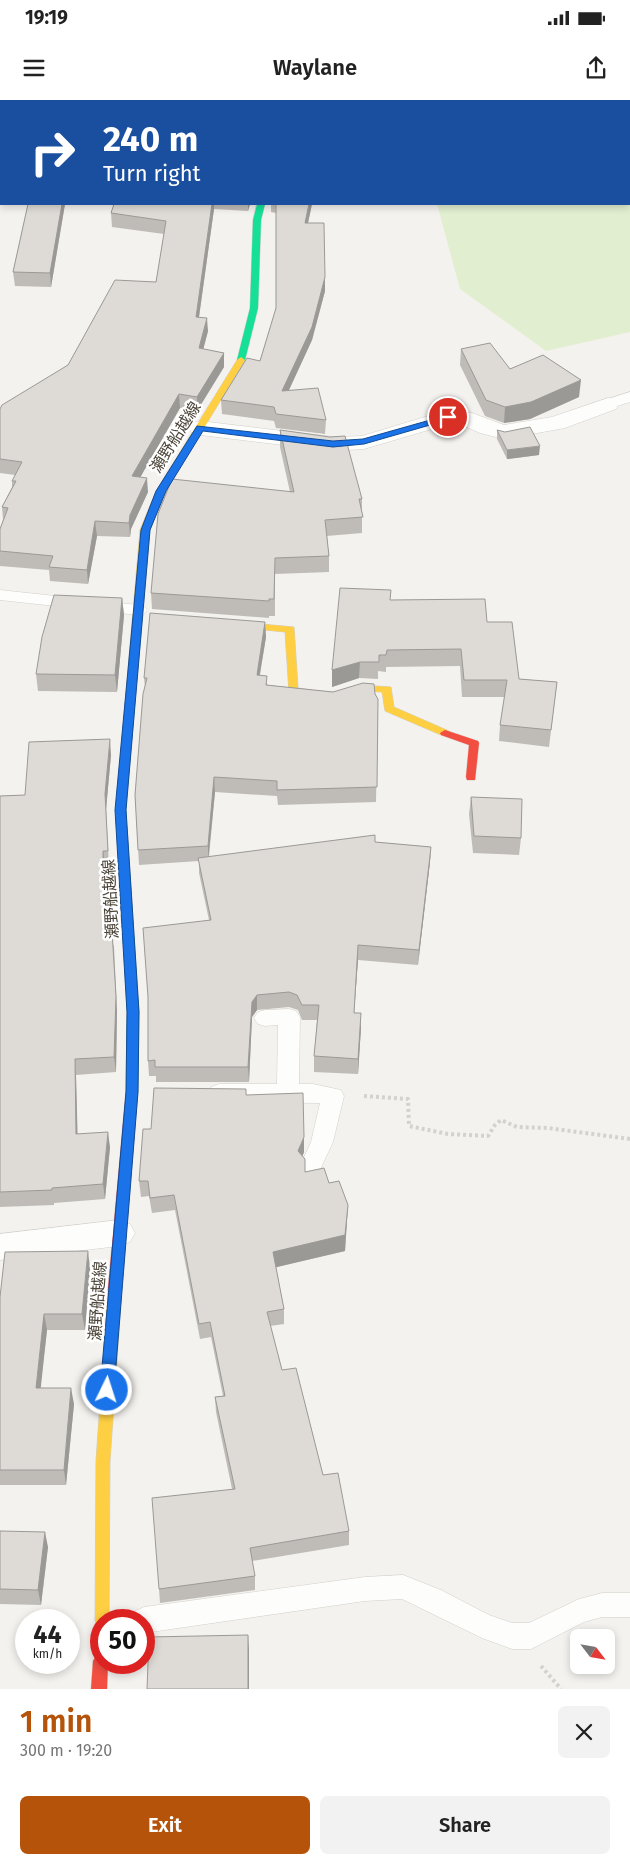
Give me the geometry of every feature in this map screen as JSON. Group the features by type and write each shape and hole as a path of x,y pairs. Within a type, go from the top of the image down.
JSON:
{"main road":[{"name":"瀬野船越線","path":"102,1609 103,1461 119,1233 142,1093 133,1012 121,810 141,616 145,530 161,491 240,363 254,308 257,220 261,205"},
{"path":"214,623 290,628 293,691 332,697 360,688 386,689 389,709 426,726 474,744 471,777"},
{"path":"99,1689 100,1674"}],"street":[{"path":"200,428 333,444 364,442 448,417 464,418 488,428 504,432 557,423 608,404"},
{"path":"0,1248 119,1233"}],"lane":[{"path":"608,404 630,397"},
{"path":"0,595 141,616"},
{"path":"265,1018 289,1017 288,1094"},
{"path":"200,1093 333,1096 322,1142 311,1166"},
{"path":"155,1618 365,1589 403,1587 432,1599 482,1625 512,1636 531,1636 579,1612 602,1605 630,1605"}],"path":[{"path":"333,1096 388,1096 408,1099 409,1126 454,1135 488,1136 495,1124 501,1120 517,1127 548,1128 630,1139"}],"green space":[{"path":"437,205 630,205 630,332 546,351 460,289"}],"building":[{"path":"28,205 62,205 50,273 13,272"},
{"path":"114,205 212,205 196,317 207,318 199,348 224,353 197,397 179,394 132,476 147,478 130,515 129,523 95,521 87,570 49,567 53,556 0,551 0,529 8,508 2,507 16,481 12,481 22,462 0,459 0,409 2,405 68,365 115,280 156,282 166,221 111,213"},
{"path":"276,205 309,205 305,223 324,223 325,277 312,327 282,391 318,388 326,420 276,414 274,407 221,400 247,358 260,361 276,308"},
{"path":"490,343 510,369 543,355 581,380 531,402 505,407 486,400 461,349"},
{"path":"530,427 540,446 507,450 497,430 505,432"},
{"path":"280,430 330,437 345,436 362,499 359,499 363,517 325,520 329,556 275,558 274,599 269,599 269,601 151,593 158,514 172,479 294,492"},
{"path":"340,588 391,590 390,600 485,599 487,622 512,622 519,679 557,682 551,730 500,725 507,680 464,680 461,649 387,650 386,655 379,655 379,662 360,662 332,670"},
{"path":"54,595 122,598 115,675 36,674 42,637"},
{"path":"150,613 265,622 257,675 267,676 266,685 333,692 363,683 374,684 375,694 378,699 377,787 277,790 277,781 214,777 208,846 138,850 135,795 143,694 147,678 144,678"},
{"path":"110,739 105,794 108,851 103,851 103,932 112,931 116,996 114,1057 75,1059 76,1134 108,1132 103,1184 52,1188 52,1190 0,1192 0,796 25,795 29,742"},
{"path":"471,797 522,799 521,838 474,836"},
{"path":"375,835 375,842 431,847 419,950 358,945 354,1013 361,1013 358,1059 314,1056 319,1005 302,1005 297,995 289,992 257,995 252,1002 248,1067 155,1067 155,1060 148,1061 148,997 143,928 211,920 198,858"},
{"path":"154,1088 246,1089 246,1095 303,1093 304,1137 298,1151 305,1159 305,1172 324,1168 329,1183 339,1181 348,1205 345,1235 273,1252 284,1309 267,1312 282,1370 296,1368 323,1475 338,1473 349,1531 250,1548 255,1576 159,1589 152,1498 235,1489 215,1397 225,1396 210,1322 199,1324 174,1195 150,1198 148,1181 139,1181 143,1129 151,1129"},
{"path":"88,1251 82,1314 44,1314 36,1388 71,1388 64,1470 0,1470 0,1297 5,1252"},
{"path":"0,1531 45,1532 38,1590 0,1589"},
{"path":"248,1635 248,1689 147,1689 148,1674 155,1674 155,1637"}],"traffic: fast":[{"path":"241,360 254,308 257,220 261,205"},
{"path":"130,703 121,810 133,1012 132,1090"}],"traffic: slow":[{"path":"130,703 145,530 161,491 241,360"},
{"path":"228,624 290,629 293,691 333,697 360,688 387,689 389,709 445,733"},
{"path":"102,1609 103,1461 115,1288"}],"traffic: jam":[{"path":"445,733 474,743 471,777"},
{"path":"115,1288 132,1090"},
{"path":"99,1689 100,1674"}],"route":[{"path":"107,1390 132,1092 133,1012 121,810 145,530 161,491 200,428 333,444 364,442 448,417"}]}
